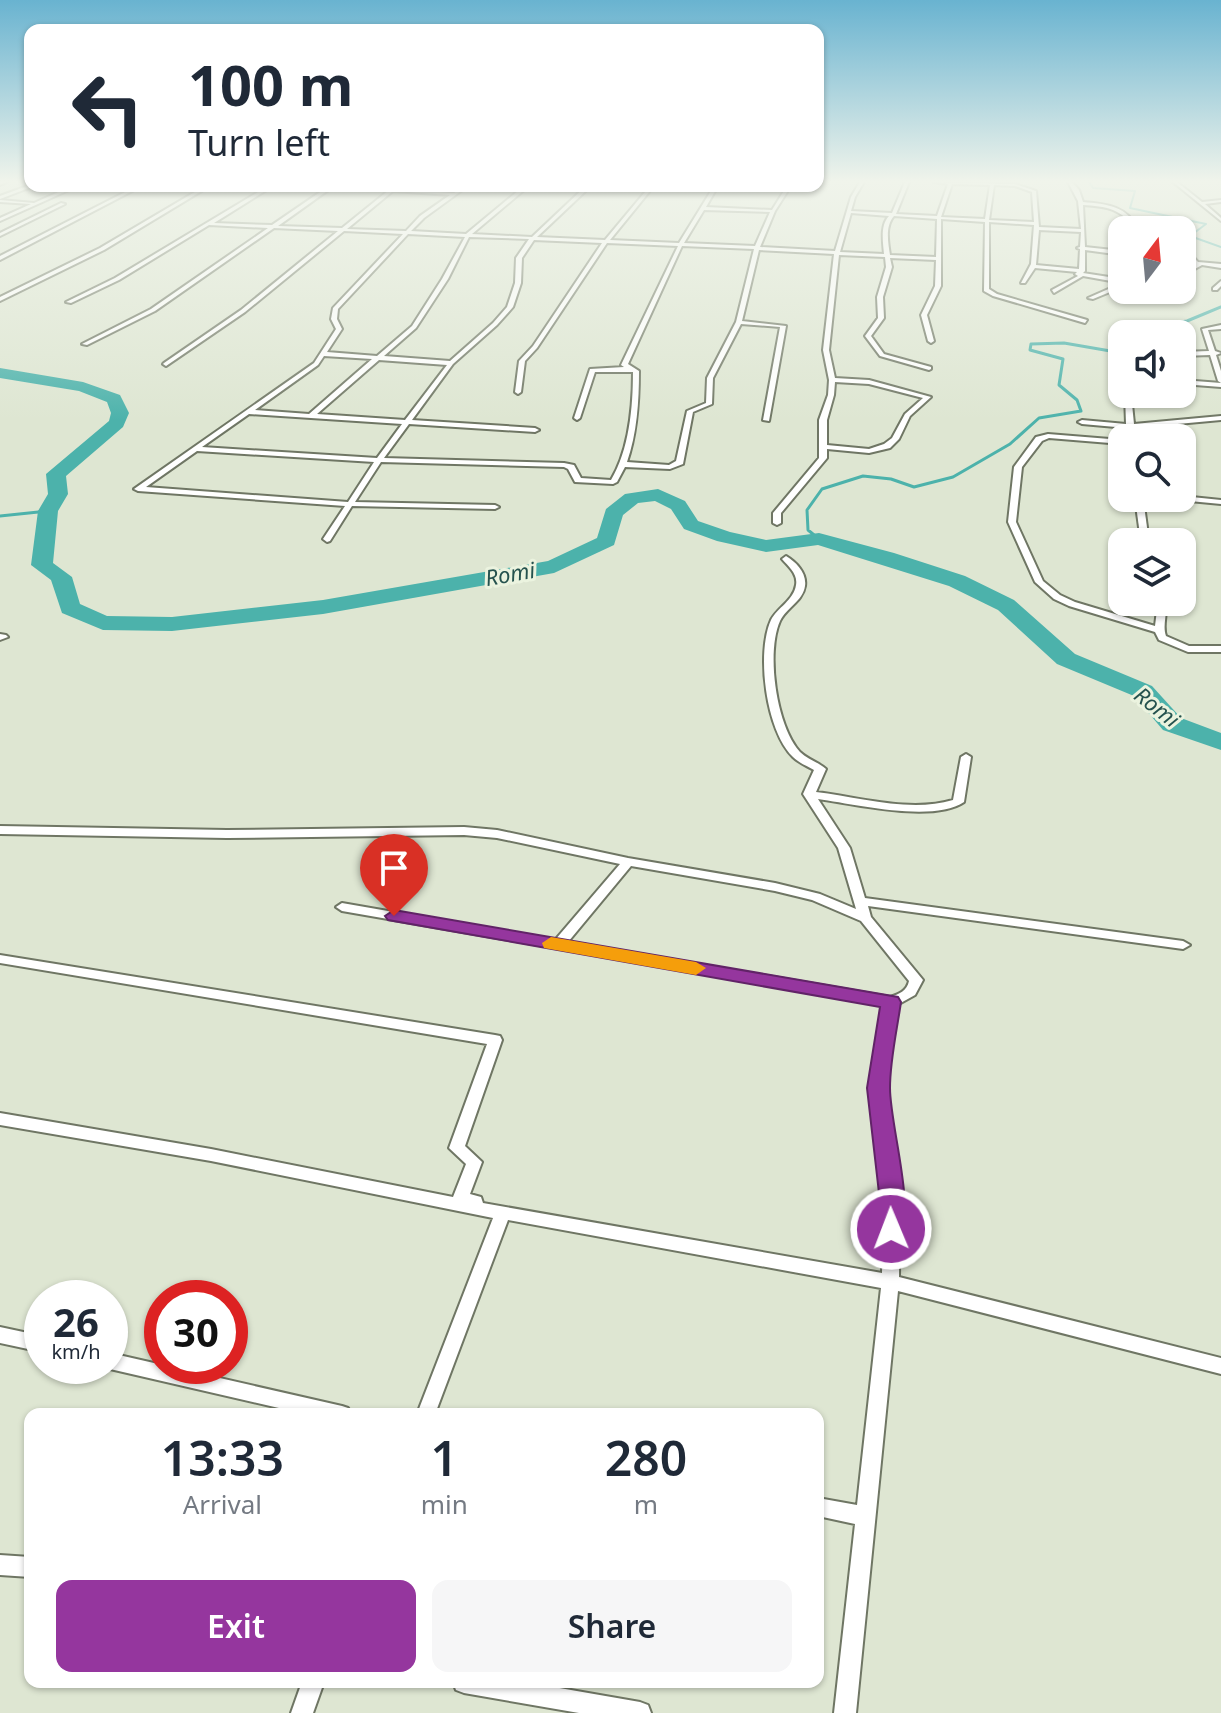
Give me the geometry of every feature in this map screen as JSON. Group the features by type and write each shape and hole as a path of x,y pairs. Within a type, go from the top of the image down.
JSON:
{"street":[{"path":"0,299 76,262"},
{"path":"69,302 146,262"},
{"path":"85,344 153,310 223,262"},
{"path":"166,364 243,311 303,262"},
{"path":"378,262 335,309 334,319 339,329 316,364 138,489 349,504 495,507"},
{"path":"309,417 414,327 454,262"},
{"path":"327,539 379,460 451,363 510,307 518,283 519,262"},
{"path":"518,392 522,361 535,347 592,262"},
{"path":"196,449 379,460 564,465 571,467 578,480 608,483 616,480 637,398 636,371 624,365 673,262"},
{"path":"621,464 670,467 680,462 690,411 709,404 710,378 739,322 754,262"},
{"path":"777,523 777,513 819,466 825,447 823,420 832,380 826,350 836,262"},
{"path":"888,262 880,297 881,318 868,336 882,355 929,368"},
{"path":"931,341 924,315 938,286 937,262"},
{"path":"988,262 988,292 1085,321"},
{"path":"1023,282 1032,262"},
{"path":"1081,262 1081,274"},
{"path":"1196,263 1221,266"},
{"path":"1032,266 1108,280"},
{"path":"1054,291 1081,274"},
{"path":"1215,289 1221,283"},
{"path":"1091,298 1108,290"},
{"path":"739,322 783,326 767,420"},
{"path":"1196,382 1221,383 1205,329 1221,327"},
{"path":"1196,354 1221,353"},
{"path":"323,354 451,363"},
{"path":"577,418 592,370 633,369"},
{"path":"825,447 869,451 887,446 895,439 907,415 928,397 882,385 832,380"},
{"path":"250,412 535,430"},
{"path":"1154,424 1221,418"},
{"path":"1082,422 1108,424"},
{"path":"1108,441 1065,437 1039,439 1018,467 1012,522 1039,582 1057,597 1159,630"},
{"path":"1196,499 1221,502"},
{"path":"786,559 799,570 801,582 799,592 776,619 768,651 771,699 795,754 820,769 809,794"},
{"path":"1161,616 1159,630 1162,638 1188,649 1221,649"},
{"path":"809,794 919,808 946,807 958,802 966,757"},
{"path":"342,907 891,1002 909,996 915,989 916,980 865,918 844,848 809,794"},
{"path":"0,830 227,834 464,831 497,834 628,862 775,887 816,897 865,918"},
{"path":"558,945 628,862"},
{"path":"859,901 1183,945"},
{"path":"0,959 495,1040 457,1148 474,1162 461,1197 503,1213"},
{"path":"845,1713 890,1282 892,1202 879,1088 891,1002"},
{"path":"0,1119 211,1155 503,1213 890,1282 1221,1366"},
{"path":"428,1408 503,1213"},
{"path":"0,1335 24,1340"},
{"path":"128,1365 316,1408"},
{"path":"824,1508 864,1516"},
{"path":"0,1565 24,1567"},
{"path":"302,1713 311,1688"},
{"path":"498,1688 640,1713"}],"waterway":[{"path":"1189,320 1221,307"},
{"path":"819,539 808,530 807,510 822,489 863,476 891,479 914,487 953,477 1010,444 1039,418 1081,411 1077,400 1059,385 1063,359 1030,350 1031,344 1064,343 1108,351"},
{"name":"Romi","path":"0,373 83,387 114,399 120,413 117,423 56,474 58,494 48,511 42,565 61,577 70,608 103,623 172,624 323,607 554,566 607,541 613,513 632,498 658,495 678,505 691,525 724,537 766,546 819,539 957,581 1006,605 1066,659 1143,691 1172,724 1221,742"},
{"path":"0,516 48,511"}],"slow traffic":[{"path":"551,943 696,968"}],"route":[{"path":"394,916 891,1002 879,1088 892,1202 891,1229"}]}
